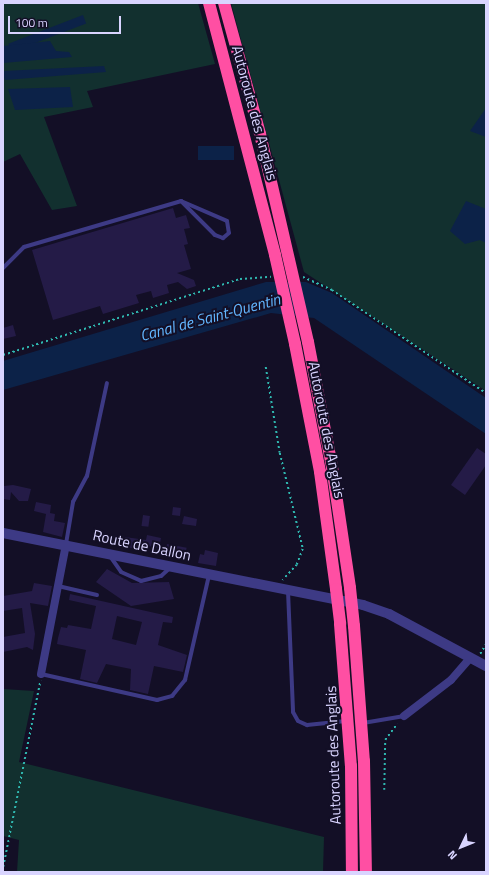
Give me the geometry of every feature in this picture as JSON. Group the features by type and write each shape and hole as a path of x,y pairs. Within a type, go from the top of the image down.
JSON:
{"highway":[{"name":"Autoroute des Anglais","path":"209,3 275,255 320,472 340,624 348,721 352,872"},
{"name":"Autoroute des Anglais","path":"224,3 260,134 308,342 332,467 350,588 354,626 362,724 366,872"}],"street":[{"name":"Route de Dallon","path":"4,531 275,587 389,614 486,666"},
{"path":"41,674 66,544"},
{"path":"404,716 451,680 473,659"}],"lane":[{"path":"3,268 24,247 181,201 227,221 229,233 223,238 215,235 181,201"},
{"path":"3,262 9,262"},
{"path":"66,544 73,502 87,476 107,383"},
{"path":"109,553 121,572 141,581 161,576 171,566"},
{"path":"41,674 157,700 172,696 185,680 209,574"},
{"path":"58,586 97,595"},
{"path":"288,590 293,712 298,721 307,725 348,721"},
{"path":"362,724 404,716"}],"path":[{"path":"3,355 240,279 274,277"},
{"path":"298,277 332,290 486,393"},
{"path":"266,367 280,453 303,549 297,565 275,587"},
{"path":"473,659 486,644"},
{"path":"3,868 41,674"},
{"path":"384,790 385,740 404,716"}],"green space":[{"path":"3,3 198,3 215,64 87,91 93,107 44,117 77,206 52,210 20,154 3,162"},
{"path":"231,3 486,3 486,391 304,272"},
{"path":"3,689 34,691 19,762 324,837 323,872 17,872 19,840 3,836"}],"water":[{"path":"83,15 86,23 12,52 8,44"},
{"path":"50,41 56,51 69,52 72,57 3,63 3,46"},
{"path":"104,66 106,72 5,80 3,75 3,71"},
{"path":"70,87 73,107 15,110 8,89"},
{"path":"486,108 486,137 470,131"},
{"path":"198,146 234,146 234,160 198,160"},
{"path":"466,201 486,209 486,243 480,240 465,244 450,231"},
{"name":"Canal de Saint-Quentin","path":"266,282 306,282 332,293 486,398 486,434 314,318 271,313 3,390 3,361"}],"building":[{"path":"173,208 176,218 186,215 190,228 184,229 188,244 184,245 191,269 177,273 194,280 196,286 187,289 178,282 167,285 169,293 153,298 151,291 136,295 139,303 103,314 100,306 53,320 32,250"},
{"path":"13,325 16,336 3,339 3,328"},
{"path":"477,448 486,454 486,465 465,495 451,485"},
{"path":"13,485 31,489 28,501 19,501 11,492 10,500 3,499 4,486"},
{"path":"36,502 51,505 50,513 55,514 54,521 65,523 62,537 43,532 46,514 34,511"},
{"path":"173,507 181,508 180,516 172,515"},
{"path":"143,515 150,516 148,527 141,526"},
{"path":"184,516 197,519 196,526 182,524"},
{"path":"111,535 146,540 147,535 161,538 159,548 138,544 137,549 109,544"},
{"path":"167,544 187,548 185,559 165,555"},
{"path":"205,550 218,553 216,566 198,563 200,554 204,555"},
{"path":"107,569 132,583 169,582 174,599 131,606 96,582"},
{"path":"34,583 52,586 48,606 30,603 35,634 33,650 27,647 3,652 3,637 25,633 22,608 3,611 3,596 32,591"},
{"path":"70,594 173,617 172,623 163,622 158,645 187,655 183,672 154,666 148,694 130,690 131,669 106,664 97,683 80,679 86,650 57,644 58,638 61,627 67,628 68,625 91,629 96,606 69,600","holes":["117,616 142,622 136,645 112,639"]}]}
